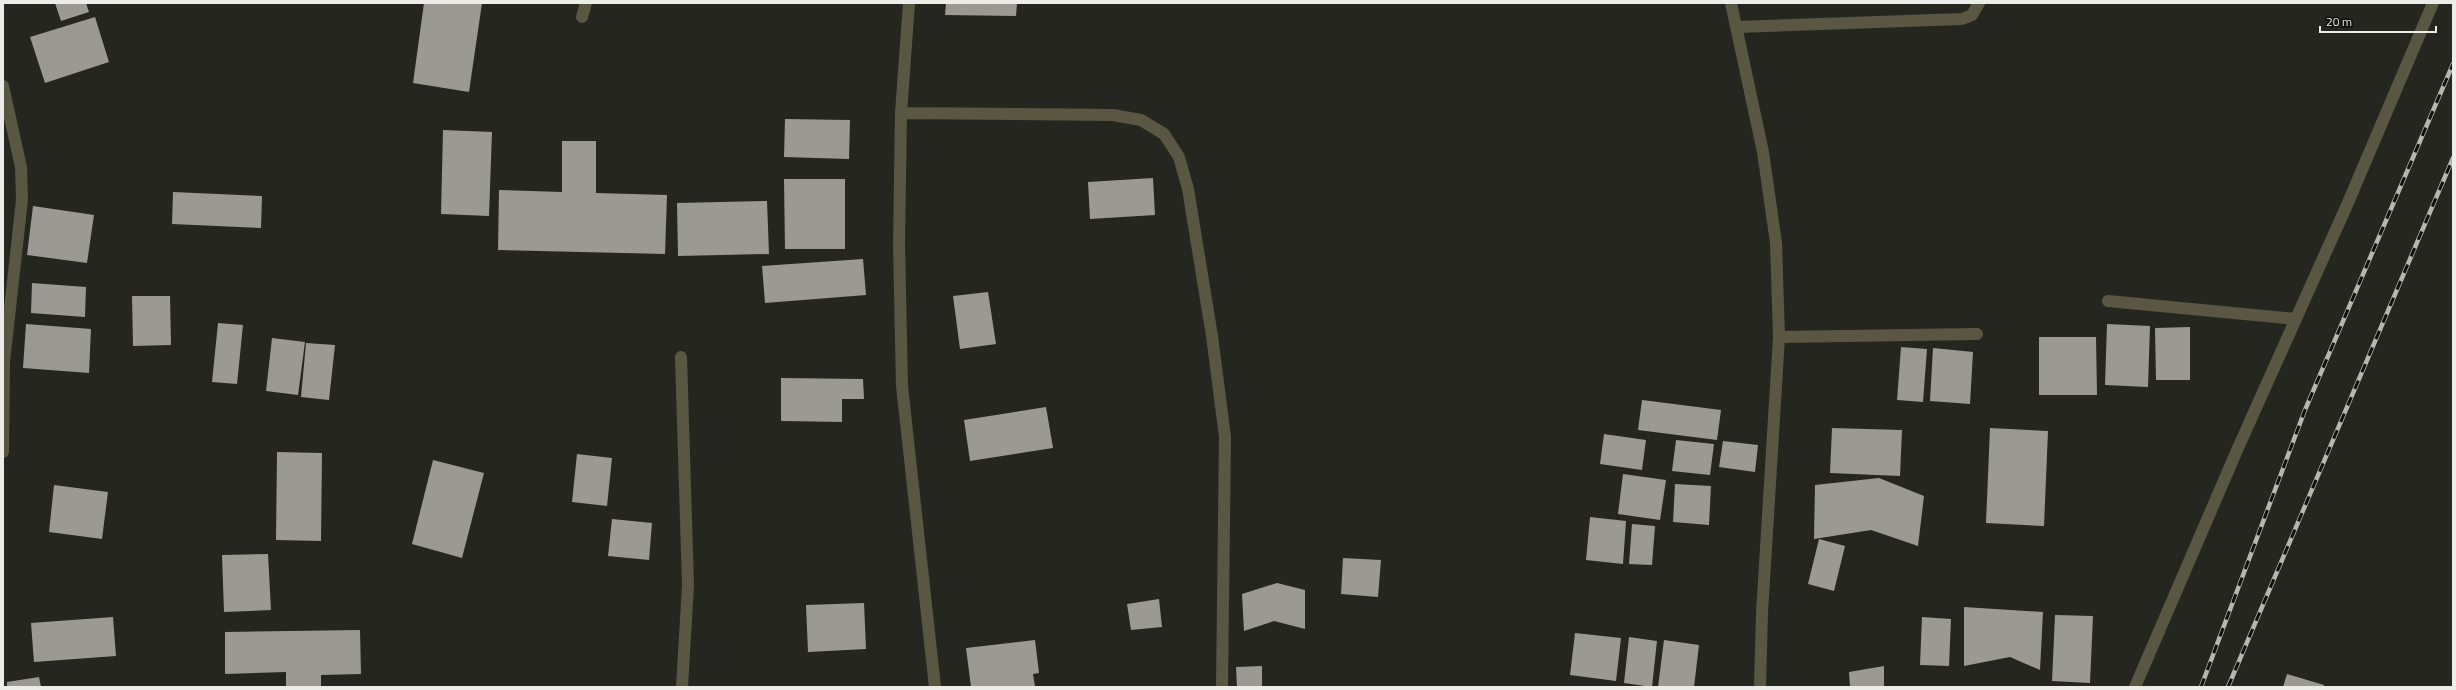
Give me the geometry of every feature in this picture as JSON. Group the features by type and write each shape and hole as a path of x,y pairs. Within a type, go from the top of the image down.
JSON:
{"street":[{"path":"582,17 586,3"},
{"path":"909,3 901,113 899,244 902,386 935,687"},
{"path":"1731,3 1763,152 1776,243 1779,337 1763,605 1760,687"},
{"path":"1736,27 1962,19 1972,15 1978,3"},
{"path":"2135,687 2295,319 2347,205 2433,3"},
{"path":"3,86 21,167 22,200 4,362 3,452"},
{"path":"901,113 1113,115 1141,120 1164,134 1179,157 1188,189 1212,336 1225,437 1222,687"},
{"path":"2108,301 2295,319"},
{"path":"1779,337 1977,334"},
{"path":"681,357 688,585 682,687"}],"building":[{"path":"55,3 86,3 89,12 61,21"},
{"path":"424,3 482,3 469,92 413,83"},
{"path":"946,3 1017,3 1016,16 945,15"},
{"path":"95,17 109,62 45,83 30,37"},
{"path":"785,119 850,120 849,159 784,157"},
{"path":"443,130 492,132 489,216 441,214"},
{"path":"562,141 596,141 596,193 667,195 665,254 498,250 499,190 562,192"},
{"path":"1153,178 1155,215 1090,219 1088,182"},
{"path":"784,179 845,179 845,249 785,249"},
{"path":"173,192 262,196 261,228 172,224"},
{"path":"767,201 769,254 678,256 677,203"},
{"path":"33,206 94,215 87,263 27,255"},
{"path":"863,259 866,295 765,303 762,266"},
{"path":"32,283 86,287 85,317 31,313"},
{"path":"988,292 996,344 960,349 953,296"},
{"path":"132,296 170,296 171,345 133,346"},
{"path":"218,323 243,325 237,384 212,382"},
{"path":"26,324 91,329 89,373 23,368"},
{"path":"2107,324 2150,326 2148,387 2105,385"},
{"path":"2190,327 2190,380 2156,380 2155,328"},
{"path":"2039,337 2096,337 2097,395 2039,395"},
{"path":"272,338 305,342 298,395 266,391"},
{"path":"306,343 335,345 329,400 301,397"},
{"path":"1901,347 1927,349 1923,402 1897,400"},
{"path":"1933,348 1973,352 1970,404 1930,401"},
{"path":"781,378 863,379 864,399 842,399 842,422 781,421"},
{"path":"1642,400 1721,410 1717,440 1638,430"},
{"path":"1046,407 1053,448 970,461 964,420"},
{"path":"1832,428 1902,430 1900,476 1830,473"},
{"path":"1990,428 2048,431 2044,526 1986,523"},
{"path":"1604,434 1646,440 1642,470 1600,464"},
{"path":"1676,440 1714,444 1710,475 1672,471"},
{"path":"1723,441 1758,445 1755,472 1719,467"},
{"path":"277,452 322,453 321,541 276,540"},
{"path":"577,454 612,458 607,506 572,502"},
{"path":"433,460 484,473 462,558 412,544"},
{"path":"1623,474 1666,480 1660,520 1618,514"},
{"path":"1879,478 1924,496 1918,546 1871,530 1814,539 1815,485"},
{"path":"1675,484 1711,486 1709,525 1673,522"},
{"path":"54,485 108,492 102,539 49,532"},
{"path":"1590,517 1626,521 1623,564 1586,560"},
{"path":"612,519 652,523 649,560 608,556"},
{"path":"1632,524 1655,526 1652,565 1629,564"},
{"path":"1819,539 1845,546 1834,591 1808,584"},
{"path":"268,554 271,610 224,612 222,555"},
{"path":"1343,558 1381,560 1378,597 1341,594"},
{"path":"1277,583 1305,590 1305,629 1274,621 1244,631 1242,594"},
{"path":"1159,599 1162,627 1131,630 1127,604"},
{"path":"864,603 866,649 808,652 806,605"},
{"path":"1964,607 2043,612 2040,670 2010,657 1964,666"},
{"path":"2055,615 2093,616 2090,683 2052,681"},
{"path":"113,617 116,656 34,662 31,623"},
{"path":"1922,617 1951,619 1949,666 1920,665"},
{"path":"360,630 361,674 321,675 321,687 286,687 286,672 225,674 225,632"},
{"path":"1575,633 1621,638 1616,681 1570,675"},
{"path":"1629,637 1657,641 1652,687 1624,683"},
{"path":"1035,640 1039,673 1033,674 1035,687 971,687 966,648"},
{"path":"1664,640 1699,645 1694,687 1658,687"},
{"path":"1262,666 1262,687 1237,687 1236,667"},
{"path":"1884,666 1884,687 1850,687 1849,672"},
{"path":"2287,674 2324,685 2324,687 2283,687"},
{"path":"39,677 41,687 7,687 7,682"}],"railway":[{"path":"2201,687 2305,410 2453,64"},
{"path":"2228,687 2453,158"}]}
